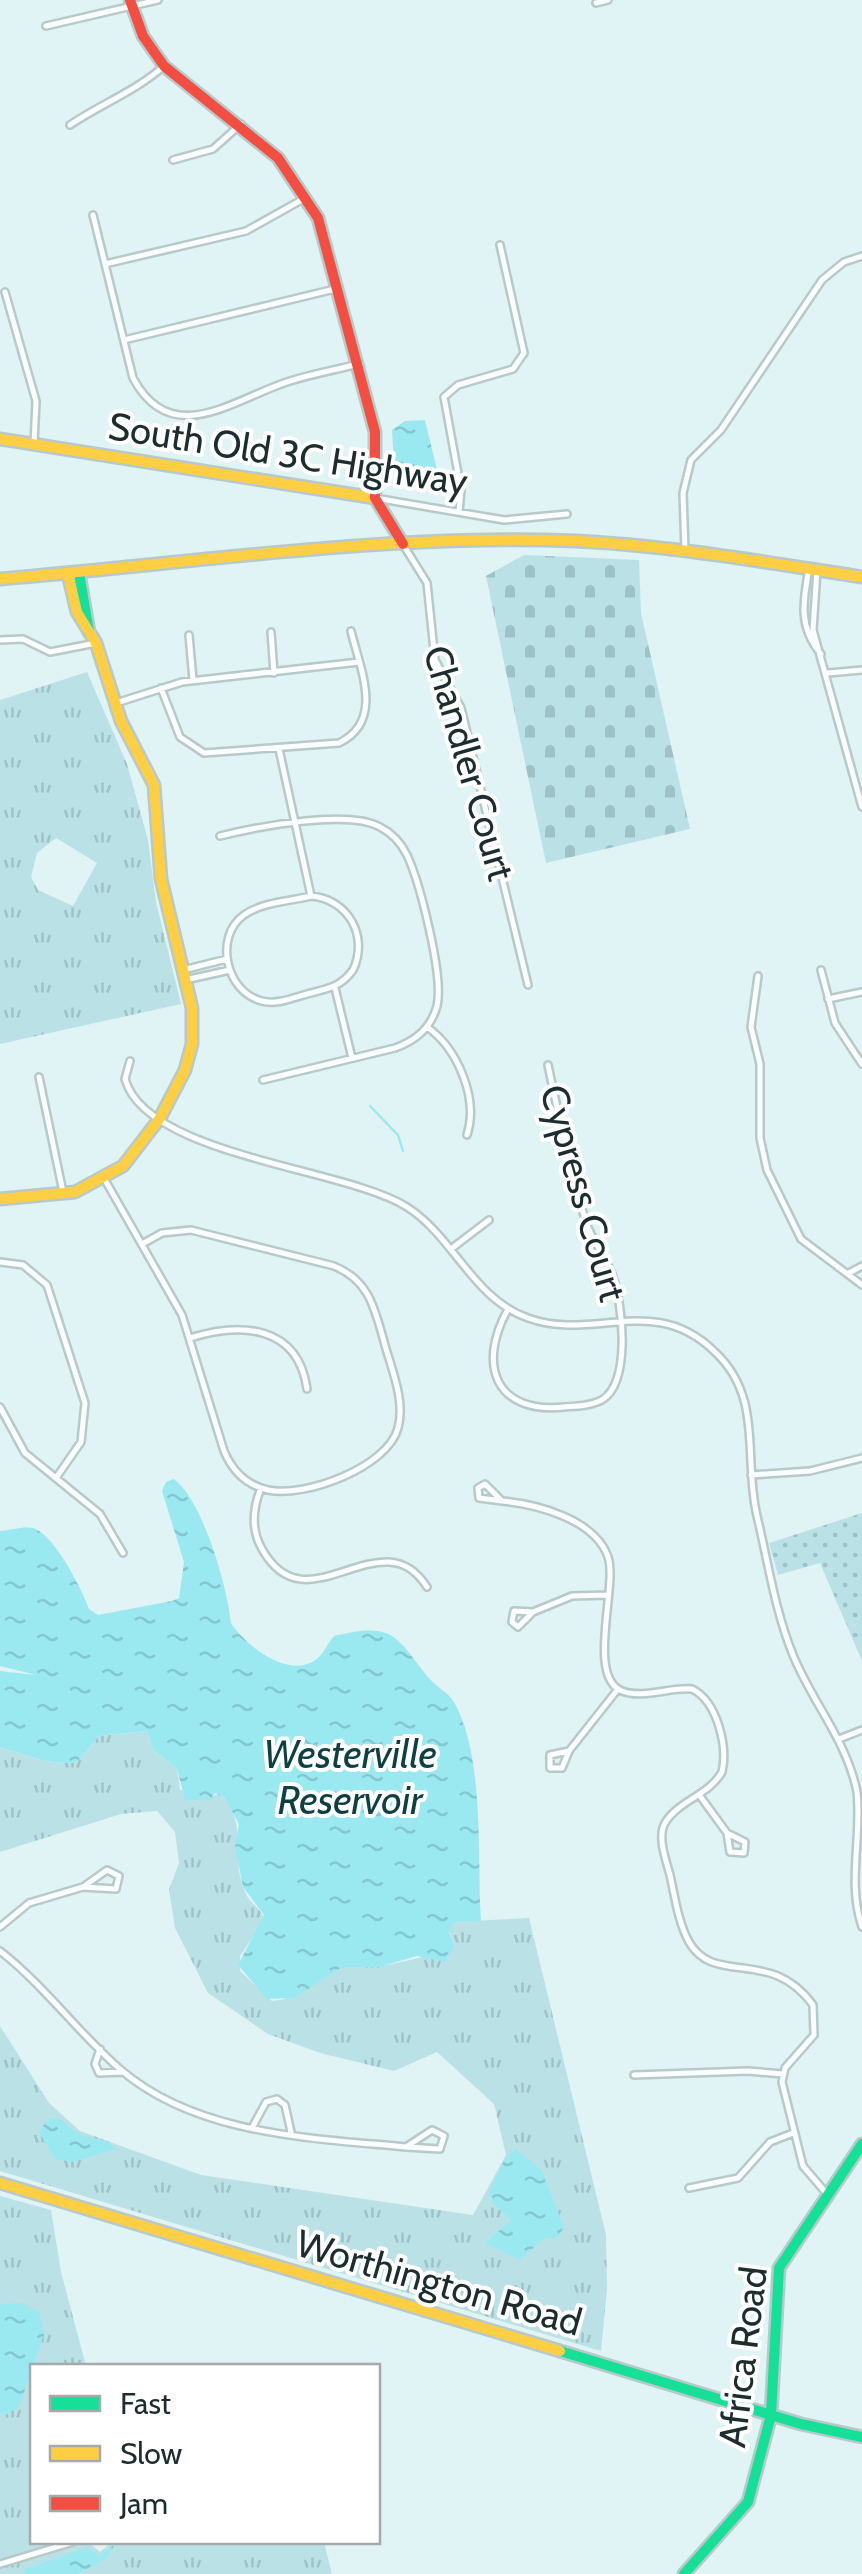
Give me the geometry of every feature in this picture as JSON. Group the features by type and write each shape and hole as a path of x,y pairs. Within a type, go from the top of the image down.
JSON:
{"main road":[{"path":"131,3 143,36 164,66 241,124 278,158 306,197 325,236 375,432 375,498 404,546"},
{"name":"South Old 3C Highway","path":"0,439 375,498"},
{"path":"0,579 404,546 548,540 684,550 862,577"},
{"path":"0,1199 64,1195 104,1180 139,1150 160,1118 190,1052 193,1023 161,879 157,797 114,703 92,638 77,612 73,573"},
{"name":"Africa Road","path":"684,2574 745,2508 771,2415 779,2268 862,2144"},
{"name":"Worthington Road","path":"0,2183 771,2415 862,2437"}],"street":[{"path":"46,26 131,3 158,0"},
{"path":"596,3 608,0"},
{"path":"70,125 107,100 140,86 164,66"},
{"path":"173,160 213,150 241,124"},
{"path":"106,264 246,231 306,197"},
{"path":"93,215 134,378 143,394 160,408 188,416 212,412 290,381 358,364"},
{"path":"459,512 461,490 444,397 458,385 513,369 524,353 500,245"},
{"path":"684,550 683,493 691,460 721,430 822,280 844,262 862,256"},
{"path":"124,340 340,288"},
{"path":"5,292 36,401 34,444"},
{"name":"South Old 3C Highway","path":"375,498 504,520 566,514"},
{"name":"Chandler Court","path":"404,546 413,554 427,583 433,653 461,708 528,985"},
{"path":"813,569 803,616 811,642 823,656 862,807"},
{"path":"162,688 177,732 194,748 214,754 331,745 356,731 367,707 351,631"},
{"path":"271,632 274,674"},
{"path":"189,634 193,680"},
{"path":"0,640 24,639 50,652 92,638"},
{"path":"114,703 193,680 358,662"},
{"path":"828,673 862,670"},
{"path":"279,749 311,896"},
{"path":"220,836 295,825 362,821 383,828 403,848 438,977 437,1004 427,1027 400,1046 263,1080"},
{"path":"311,896 326,898 344,909 358,939 353,970 334,987 263,1002 242,990 227,959 228,936 242,916 311,896"},
{"path":"184,975 227,959"},
{"path":"184,975 230,970"},
{"path":"821,970 835,1023 862,1064"},
{"path":"758,976 751,1027 760,1064 764,1160 795,1232 862,1285"},
{"path":"334,987 352,1058"},
{"path":"828,1000 862,992"},
{"path":"427,1027 458,1062 470,1116 467,1135"},
{"path":"130,1061 125,1072 128,1089 139,1104 160,1118 238,1156 394,1199 413,1211 486,1292 508,1308 557,1324 643,1318 677,1327 723,1359 747,1404 756,1511 790,1646 839,1739 857,1792 860,1847 854,1886 862,1927"},
{"name":"Cypress Court","path":"508,1308 495,1336 498,1378 510,1398 532,1409 591,1404 611,1392 622,1372 613,1277 586,1221 548,1065"},
{"path":"40,1077 64,1195"},
{"path":"104,1180 190,1338 225,1455 242,1478 262,1488 293,1490 360,1470 380,1457 394,1439 400,1406 370,1296 355,1278 334,1266 202,1232 172,1230 142,1244"},
{"path":"451,1249 488,1220"},
{"path":"0,1262 23,1265 47,1285 85,1404 82,1442 56,1478"},
{"path":"849,1273 862,1266"},
{"path":"190,1338 239,1327 269,1333 294,1354 306,1389"},
{"path":"0,1408 25,1453 100,1514 123,1552"},
{"path":"751,1475 810,1471 862,1458"},
{"path":"502,1501 485,1484 478,1488 482,1500 540,1506 593,1536 608,1556 605,1663 618,1689"},
{"path":"262,1488 255,1508 256,1533 266,1555 281,1570 319,1580 394,1562 413,1570 427,1587"},
{"path":"533,1612 525,1625 512,1622 514,1611 533,1612 572,1596 608,1595"},
{"path":"569,1751 550,1755 550,1768 560,1769 569,1751 618,1689"},
{"path":"618,1689 688,1689 708,1701 724,1766 719,1778 670,1817 662,1830 682,1924 690,1944 709,1962 776,1972 813,2005 814,2035 783,2074 805,2171 827,2194"},
{"path":"839,1739 862,1730"},
{"path":"700,1796 727,1834 730,1852 744,1853 745,1842 727,1834"},
{"path":"0,1927 29,1903 84,1887 107,1870 120,1878 113,1891 84,1887"},
{"path":"0,1951 123,2072 202,2116 252,2128 437,2151 443,2146 444,2136 432,2130 406,2147"},
{"path":"100,2049 95,2064 98,2073 123,2072"},
{"path":"634,2076 748,2070 783,2074"},
{"path":"252,2128 266,2102 277,2098 284,2105 291,2132"},
{"path":"689,2188 738,2178 770,2142 794,2133"},
{"path":"0,2564 66,2544"}],"green space":[{"path":"524,555 639,560 641,613 690,829 546,863 486,576"},
{"path":"87,672 127,764 148,840 156,902 181,1004 0,1044 0,700","holes":["56,838 97,863 73,906 38,890 31,877 37,853"]},
{"path":"862,1513 862,1661 820,1563 778,1575 769,1543"},
{"path":"147,1731 153,1750 177,1768 180,1790 211,1797 220,1793 235,1817 241,1880 264,1920 240,1956 240,1971 272,2001 293,1996 341,1967 380,1966 449,1949 455,1946 448,1929 453,1922 529,1918 606,2235 607,2289 601,2351 0,2171 0,2026 49,2103 80,2131 201,2175 473,2215 506,2155 494,2104 437,2052 394,2071 320,2053 268,2034 208,1993 175,1928 169,1890 179,1863 175,1832 157,1811 121,1814 0,1852 0,1747 47,1761 77,1762 99,1736"},
{"path":"0,2196 51,2210 61,2272 85,2364 30,2364 30,2544 90,2544 100,2552 110,2544 324,2544 332,2574 0,2574"}],"water":[{"path":"425,420 439,478 434,490 395,480 392,430 405,421"},
{"name":"Westerville Reservoir","path":"174,1479 185,1490 204,1524 219,1567 231,1623 256,1649 280,1662 303,1665 317,1659 334,1636 380,1631 399,1641 430,1680 454,1702 464,1724 475,1779 481,1921 453,1922 449,1933 455,1946 445,1962 417,1956 379,1967 342,1967 294,1998 267,1999 238,1965 264,1915 243,1887 235,1846 239,1824 224,1797 215,1793 210,1800 185,1800 177,1768 153,1750 147,1731 99,1736 77,1762 47,1761 0,1747 0,1671 36,1675 0,1666 0,1531 33,1528 41,1532 66,1563 89,1609 98,1615 172,1601 179,1598 184,1562 162,1491 166,1482"},
{"path":"59,2118 80,2135 107,2141 116,2149 73,2162 55,2159 39,2132 47,2120"},
{"path":"516,2149 542,2171 564,2227 558,2237 543,2239 520,2260 485,2243 511,2220 493,2203 489,2192 506,2157"},
{"path":"22,2303 39,2312 44,2334 34,2364 30,2364 19,2407 4,2416 0,2413 0,2304"},
{"path":"116,2544 105,2559 78,2574 26,2574 23,2570 89,2547 99,2557"}],"waterway":[{"path":"370,1106 398,1135 403,1151"}],"traffic: fast":[{"path":"79,573 89,632"},
{"path":"684,2574 748,2502 771,2415 779,2268 862,2144"},
{"path":"560,2351 801,2424 862,2437"}],"traffic: slow":[{"path":"0,439 375,498"},
{"path":"0,579 340,547 477,540 665,548 862,577"},
{"path":"0,1199 75,1192 123,1166 160,1118 185,1070 192,1044 192,1008 161,879 154,785 121,721 96,643 77,612 68,574"},
{"path":"0,2183 560,2351"}],"traffic: jam":[{"path":"130,0 143,36 164,66 278,158 318,218 375,432 375,498 403,544"}]}
